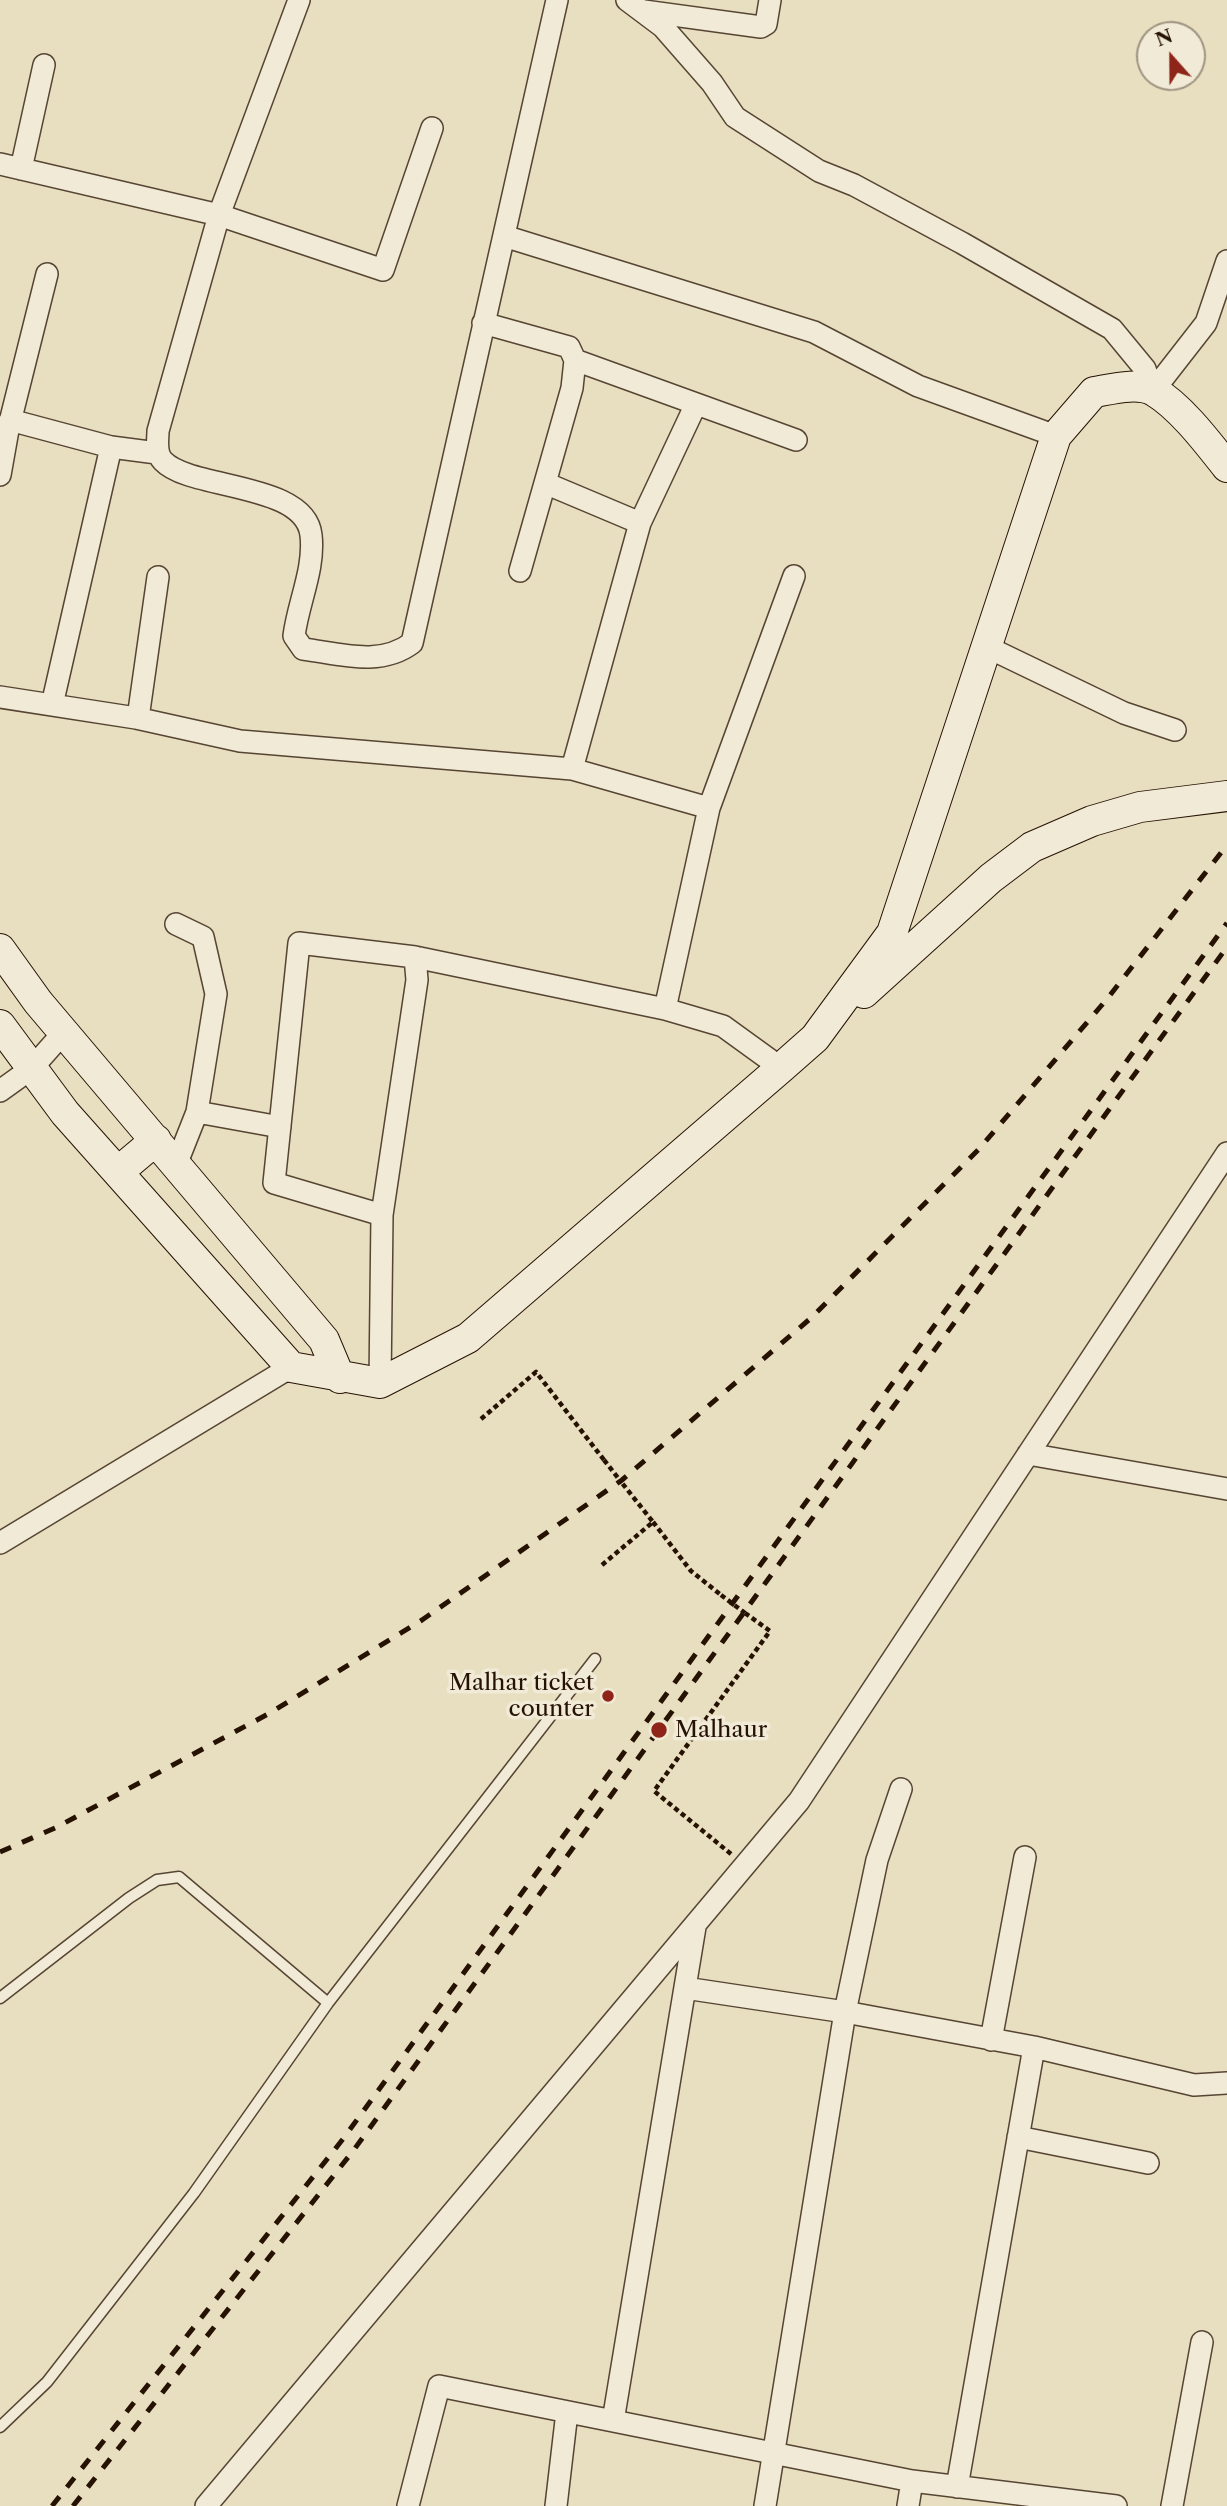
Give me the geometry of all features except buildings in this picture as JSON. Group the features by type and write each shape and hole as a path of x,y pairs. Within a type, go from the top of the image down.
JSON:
{"street":[{"path":"299,0 219,215 158,431 157,453 164,463 180,471 272,497 302,515 311,533 310,564 294,636 303,649 376,659 399,653 412,643 557,0"},
{"path":"634,5 761,27 766,24 770,0"},
{"path":"634,5 663,27 712,83 735,117 819,171 854,185 962,243 1112,329 1145,369 1153,391 1199,431 1227,467"},
{"path":"44,65 10,166 219,215 383,270 432,128"},
{"path":"504,236 814,332 918,386 1056,436"},
{"path":"1153,391 1206,323 1227,261"},
{"path":"0,475 10,420 47,274"},
{"path":"483,323 569,347 575,360 572,388 520,571"},
{"path":"575,360 796,440"},
{"path":"815,1038 892,933 1056,436 1094,392 1132,387 1153,391"},
{"path":"572,769 640,523 696,404"},
{"path":"10,420 111,447 157,453"},
{"path":"52,705 111,447"},
{"path":"545,483 640,523"},
{"path":"666,1009 709,808 794,576"},
{"path":"138,718 158,578"},
{"path":"985,646 1124,713 1175,730"},
{"path":"0,697 138,718 240,741 572,769 709,808"},
{"path":"0,1025 65,1113 291,1367 340,1378 380,1383 468,1338 781,1069 991,878 1032,847 1092,821 1140,807 1227,796"},
{"path":"176,924 203,937 216,994 197,1112 176,1164"},
{"path":"382,1215 274,1183 299,943 415,957 666,1009 723,1026 781,1069"},
{"path":"0,949 64,1032 324,1340 340,1378"},
{"path":"380,1383 382,1215 417,980 415,957"},
{"path":"0,1091 32,1069 64,1032"},
{"path":"197,1112 280,1127"},
{"path":"118,1172 156,1140"},
{"path":"206,2506 799,1801 1227,1153"},
{"path":"1,1541 291,1367 324,1340"},
{"path":"1028,1454 1227,1489"},
{"path":"765,2506 845,2012 877,1860 901,1789"},
{"path":"991,2039 1025,1857"},
{"path":"613,2421 695,1925"},
{"path":"685,1989 845,2012 991,2039 1194,2085 1227,2083"},
{"path":"957,2487 1034,2048"},
{"path":"1018,2137 1148,2162"},
{"path":"1172,2506 1202,2342"},
{"path":"408,2506 439,2386 912,2482 1116,2506"},
{"path":"556,2506 567,2412"},
{"path":"908,2506 912,2482"}],"lane":[{"path":"0,2427 47,2382 194,2193 328,2003 595,1659"},
{"path":"0,1997 129,1898 157,1880 179,1877 328,2003"}],"path":[{"path":"481,1419 536,1372 691,1571 770,1632 654,1791 745,1866"},
{"path":"602,1565 653,1522"}],"railway":[{"path":"0,1852 55,1828 270,1713 422,1620 622,1480 811,1318 979,1149 1107,999 1227,845"},
{"path":"52,2506 343,2139 1227,923"},
{"path":"73,2506 353,2151 1227,947"}],"place":[{"name":"Malhar ticket counter","path":"608,1696"},
{"name":"Malhaur","path":"659,1730"}]}
